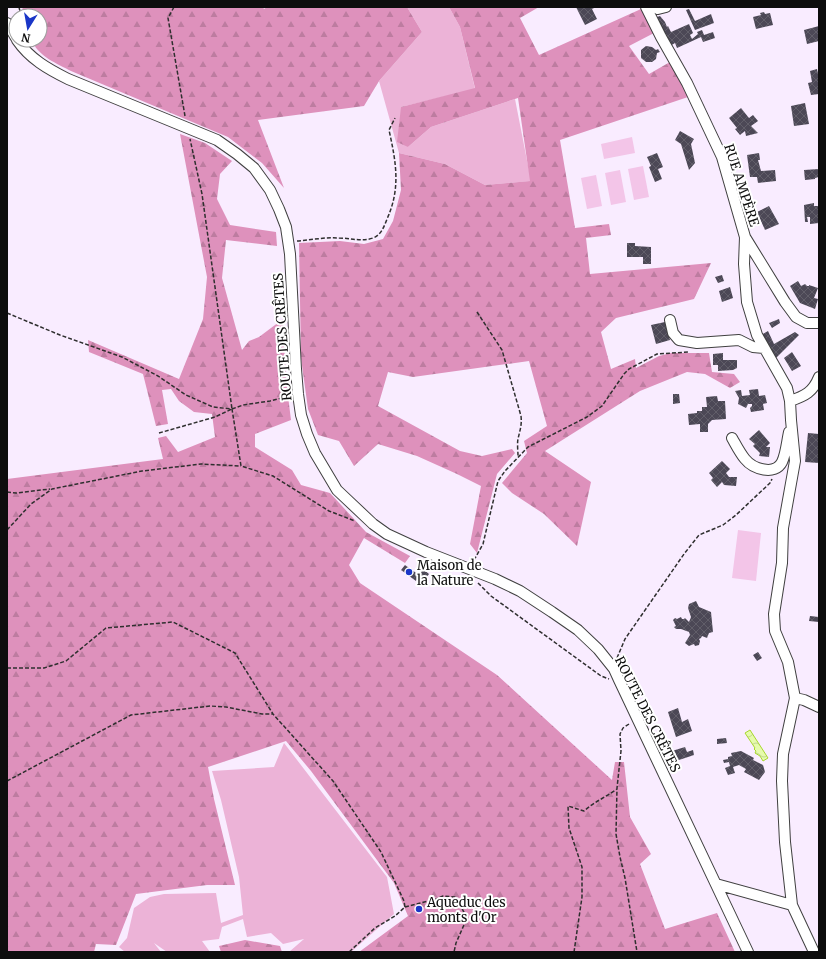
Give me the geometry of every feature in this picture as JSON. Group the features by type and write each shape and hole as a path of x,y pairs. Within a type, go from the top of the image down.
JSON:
{"street":[{"name":"RUE AMPÈRE","path":"646,7 687,83 722,157 746,237 744,264 748,302 757,334 787,388 790,401 791,420"},
{"path":"656,7 658,9 666,7"},
{"name":"ROUTE DES CRÊTES","path":"24,48 45,67 62,76 217,140 254,168 270,190 286,226 289,241 298,394 307,434 315,453 337,490 373,524 387,534 407,544 495,578 520,591 578,630 598,649 614,669 748,952"},
{"path":"746,237 785,302 796,317 807,322 819,323"},
{"path":"670,320 673,333 679,340 697,344 739,340 753,347 764,348"},
{"path":"790,401 808,393 815,387 819,377"},
{"path":"808,393 819,392"},
{"path":"732,438 746,460 765,470 773,470 778,468 783,462 791,420"},
{"path":"791,420 795,461 783,528 782,563 774,614 775,631 788,662 795,698 783,754 782,782 785,842 792,905 814,952"},
{"path":"795,698 804,700 819,707"},
{"path":"716,884 792,905"}],"path":[{"path":"174,7 168,18 188,128 202,194 241,466"},
{"path":"289,241 316,238 362,240 374,238 382,232 392,209 396,191 395,158 389,130 395,118"},
{"path":"478,312 502,350 521,416 522,423 518,441 518,456"},
{"path":"7,313 60,335 122,357 158,376 186,395 213,407 232,409"},
{"path":"619,680 613,681 601,676 491,596 476,581 469,568 483,544 498,481 518,456 528,447 587,417 602,406 629,369 658,354 690,352"},
{"path":"159,433 203,421 243,405 270,401 298,394"},
{"path":"7,492 16,493 52,489 142,471 201,464 241,466 273,476 329,511 354,520 373,524"},
{"path":"614,669 619,651 625,639 684,554 699,535 723,525 736,515 770,483 773,470"},
{"path":"7,530 32,504 52,489"},
{"path":"7,668 44,668 66,661 106,628 173,622 235,653 273,714 332,781 381,852 404,901 405,907"},
{"path":"7,781 130,715 210,706 226,707 262,714 273,714"},
{"path":"637,952 616,834 617,788 621,751 620,734 623,728 638,719"},
{"path":"574,952 582,896 582,867 569,828 568,806 584,811 617,788"},
{"path":"349,952 375,928 395,916 405,907 443,896 456,898 467,918 456,943 454,952"}],"shaded area":[{"path":"407,7 449,7 460,27 475,89 401,107 408,147 431,127 515,99 531,181 485,185 445,164 399,153 379,81 422,32"},
{"path":"632,137 635,153 604,159 601,144"},
{"path":"643,166 649,197 634,200 628,169"},
{"path":"620,170 626,202 611,205 605,173"},
{"path":"596,175 602,206 587,209 581,178"},
{"path":"738,530 761,533 756,581 732,578"},
{"path":"284,743 387,877 394,914 351,952 289,952 304,939 283,944 271,933 247,937 243,919 222,927 219,939 202,941 210,952 167,952 154,943 161,952 125,952 119,947 127,938 134,908 150,897 164,894 216,893 221,923 243,915 239,877 221,800 212,771 274,767"}],"green space":[{"path":"263,7 264,9 267,7 407,7 422,32 379,81 364,106 258,120 284,188 262,163 228,137 71,71 48,59 36,48 48,48 48,8 22,8"},
{"path":"449,7 539,7 520,18 539,55 641,9 654,33 629,46 649,74 670,62 688,97 560,140 575,228 609,224 611,235 586,238 590,274 711,263 694,299 616,318 601,332 611,369 635,359 636,368 659,356 671,353 709,353 712,372 734,374 740,382 730,388 705,374 687,372 640,391 545,451 591,482 577,546 544,514 512,493 502,483 527,453 524,441 547,426 529,361 413,377 388,372 378,406 460,451 482,456 512,449 515,453 497,474 477,553 470,544 481,486 417,456 378,444 354,466 339,441 318,435 308,409 301,358 299,243 340,241 364,244 383,239 393,221 401,190 399,153 445,164 485,185 530,181 518,98 431,127 408,147 397,142 401,107 475,88 460,27"},
{"path":"180,134 205,143 232,161 220,174 217,199 230,225 276,232 277,246 226,240 222,278 242,350 249,341 259,337 283,319 286,380 291,420 255,434 255,447 292,470 301,485 330,493 366,532 410,556 405,563 364,538 349,565 360,583 497,675 612,780 615,762 624,762 630,817 651,854 640,864 665,929 717,913 735,952 359,952 408,916 394,883 311,771 286,741 208,767 214,799 235,885 207,885 136,894 116,945 96,944 94,952 7,952 7,479 163,459 158,438 166,436 178,452 215,437 212,414 194,412 179,401 171,389 162,390 168,424 156,426 143,374 89,352 88,340 179,379 203,319 207,277"},
{"path":"245,940 280,946 282,952 221,952 219,946"}],"water":[{"path":"750,730 768,758 763,761 760,756 755,753 755,748 745,733"}],"building":[{"path":"576,7 593,7 594,8 592,9 597,19 585,25"},
{"path":"689,9 695,21 711,14 714,23 695,30 686,10"},
{"path":"764,12 765,14 770,13 773,25 756,29 753,17 761,15 760,13"},
{"path":"660,16 671,32 689,24 693,33 690,35 692,39 698,34 697,32 702,30 704,35 713,32 715,38 703,42 701,37 677,48 675,43 670,46 657,17"},
{"path":"819,26 819,41 807,44 804,30"},
{"path":"646,46 652,47 656,50 658,49 660,52 657,53 656,59 652,62 646,62 641,58 641,50"},
{"path":"817,69 819,78 819,94 811,95 808,83 812,82 810,71"},
{"path":"805,103 809,124 794,126 791,106"},
{"path":"741,108 749,118 753,115 758,121 751,126 758,133 746,136 745,131 740,135 735,129 737,128 729,118"},
{"path":"680,131 694,139 691,144 695,163 689,170 681,144 675,140"},
{"path":"657,153 663,167 658,169 662,179 655,182 647,157"},
{"path":"759,153 760,160 758,160 761,171 775,170 776,181 758,183 757,177 750,177 747,155"},
{"path":"819,169 819,177 805,180 804,170"},
{"path":"814,203 814,206 819,206 819,223 810,224 810,217 807,217 808,222 805,222 804,205"},
{"path":"769,206 779,224 765,230 757,212"},
{"path":"627,243 635,243 635,246 651,247 651,264 643,264 643,257 627,257"},
{"path":"722,275 724,281 718,283 715,277"},
{"path":"798,281 801,286 805,284 807,286 809,285 818,288 814,298 818,299 815,309 800,303 790,286"},
{"path":"730,287 733,298 722,302 719,291"},
{"path":"779,319 780,323 772,328 769,323"},
{"path":"665,322 670,340 656,344 651,325"},
{"path":"768,331 774,344 795,332 799,335 775,359 761,335"},
{"path":"792,352 801,366 792,371 784,358"},
{"path":"723,353 723,360 737,360 737,368 733,370 718,371 718,365 713,365 713,354"},
{"path":"758,389 759,396 765,395 767,403 763,404 764,410 751,412 750,408 752,404 748,404 746,408 738,404 739,398 735,391 741,390 742,396 750,395 749,390"},
{"path":"673,394 679,394 680,403 673,404"},
{"path":"717,396 718,401 725,401 726,419 712,420 708,424 708,432 700,432 700,424 689,425 688,414 697,413 697,411 702,411 702,407 707,407 706,397"},
{"path":"759,430 770,443 766,447 770,447 769,457 759,456 760,453 753,446 755,444 749,439"},
{"path":"808,433 819,434 819,463 805,462"},
{"path":"722,461 730,469 726,473 729,477 737,477 736,486 724,485 722,482 717,487 711,480 713,478 709,473"},
{"name":"Maison de la Nature","path":"405,565 419,575 423,569 429,574 423,582 418,578 416,581 401,570"},
{"path":"696,601 699,607 711,612 713,632 709,633 707,638 702,636 699,639 699,645 695,646 694,644 689,646 685,643 690,635 689,632 676,629 674,627 676,626 673,620 681,617 682,619 685,618 689,622 691,617 688,608 689,604"},
{"path":"810,616 819,617 819,622 809,621"},
{"path":"758,652 762,658 757,661 753,655"},
{"path":"678,708 682,722 688,719 692,731 676,737 668,712"},
{"path":"726,738 727,743 717,744 717,739"},
{"path":"685,747 687,752 693,750 694,755 676,761 672,751"},
{"path":"741,751 763,765 765,772 759,780 744,772 746,769 739,765 733,767 735,773 728,775 725,768 730,766 729,762 724,763 723,760 732,756 731,753"}],"place":[{"name":"Maison de la Nature","path":"409,572"},
{"name":"Aqueduc des monts d'Or","path":"419,909"}]}
